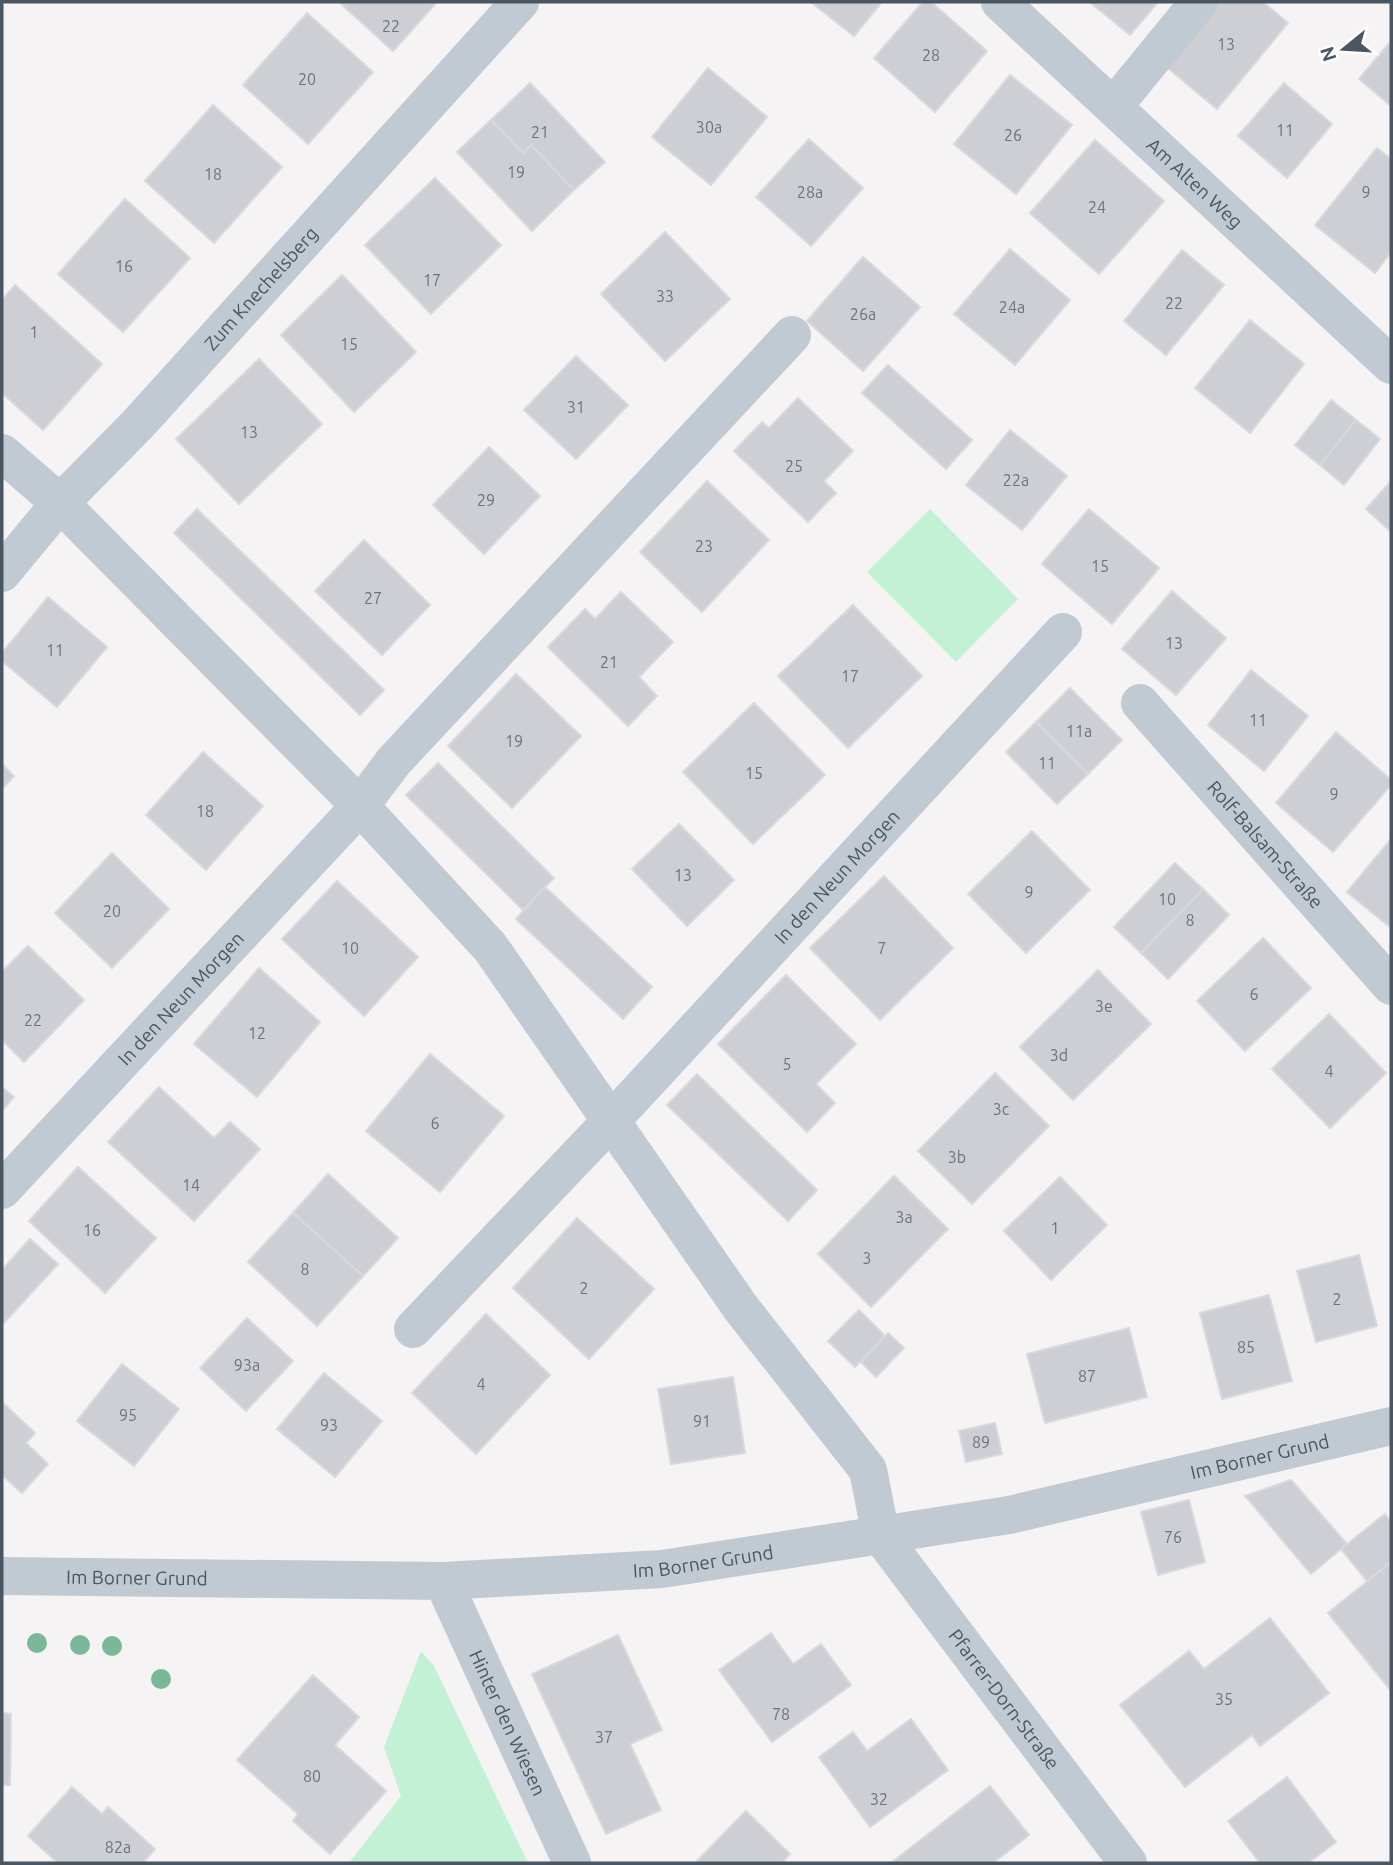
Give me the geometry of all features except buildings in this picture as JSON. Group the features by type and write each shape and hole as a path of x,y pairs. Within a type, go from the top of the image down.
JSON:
{"street":[{"name":"Zum Knechelsberg","path":"2,573 60,503 138,424 520,2"},
{"name":"Am Alten Weg","path":"1000,2 1391,365"},
{"path":"1113,107 1199,2"},
{"name":"In den Neun Morgen","path":"2,1190 360,806 394,761 792,335"},
{"path":"2,453 60,503 360,806 490,947 741,1308 868,1470 880,1536"},
{"name":"In den Neun Morgen","path":"413,1329 610,1122 1063,632"},
{"name":"Rolf-Balsam-Straße","path":"1140,703 1391,986"},
{"name":"Im Borner Grund","path":"2,1576 443,1581 663,1569 1009,1516 1391,1426"},
{"name":"Pfarrer-Dorn-Straße","path":"880,1536 1128,1863"},
{"name":"Hinter den Wiesen","path":"443,1581 572,1863"}],"green space":[{"path":"930,509 1018,599 956,662 867,572"},
{"path":"421,1651 434,1666 528,1863 349,1863 401,1796 384,1747"}]}
